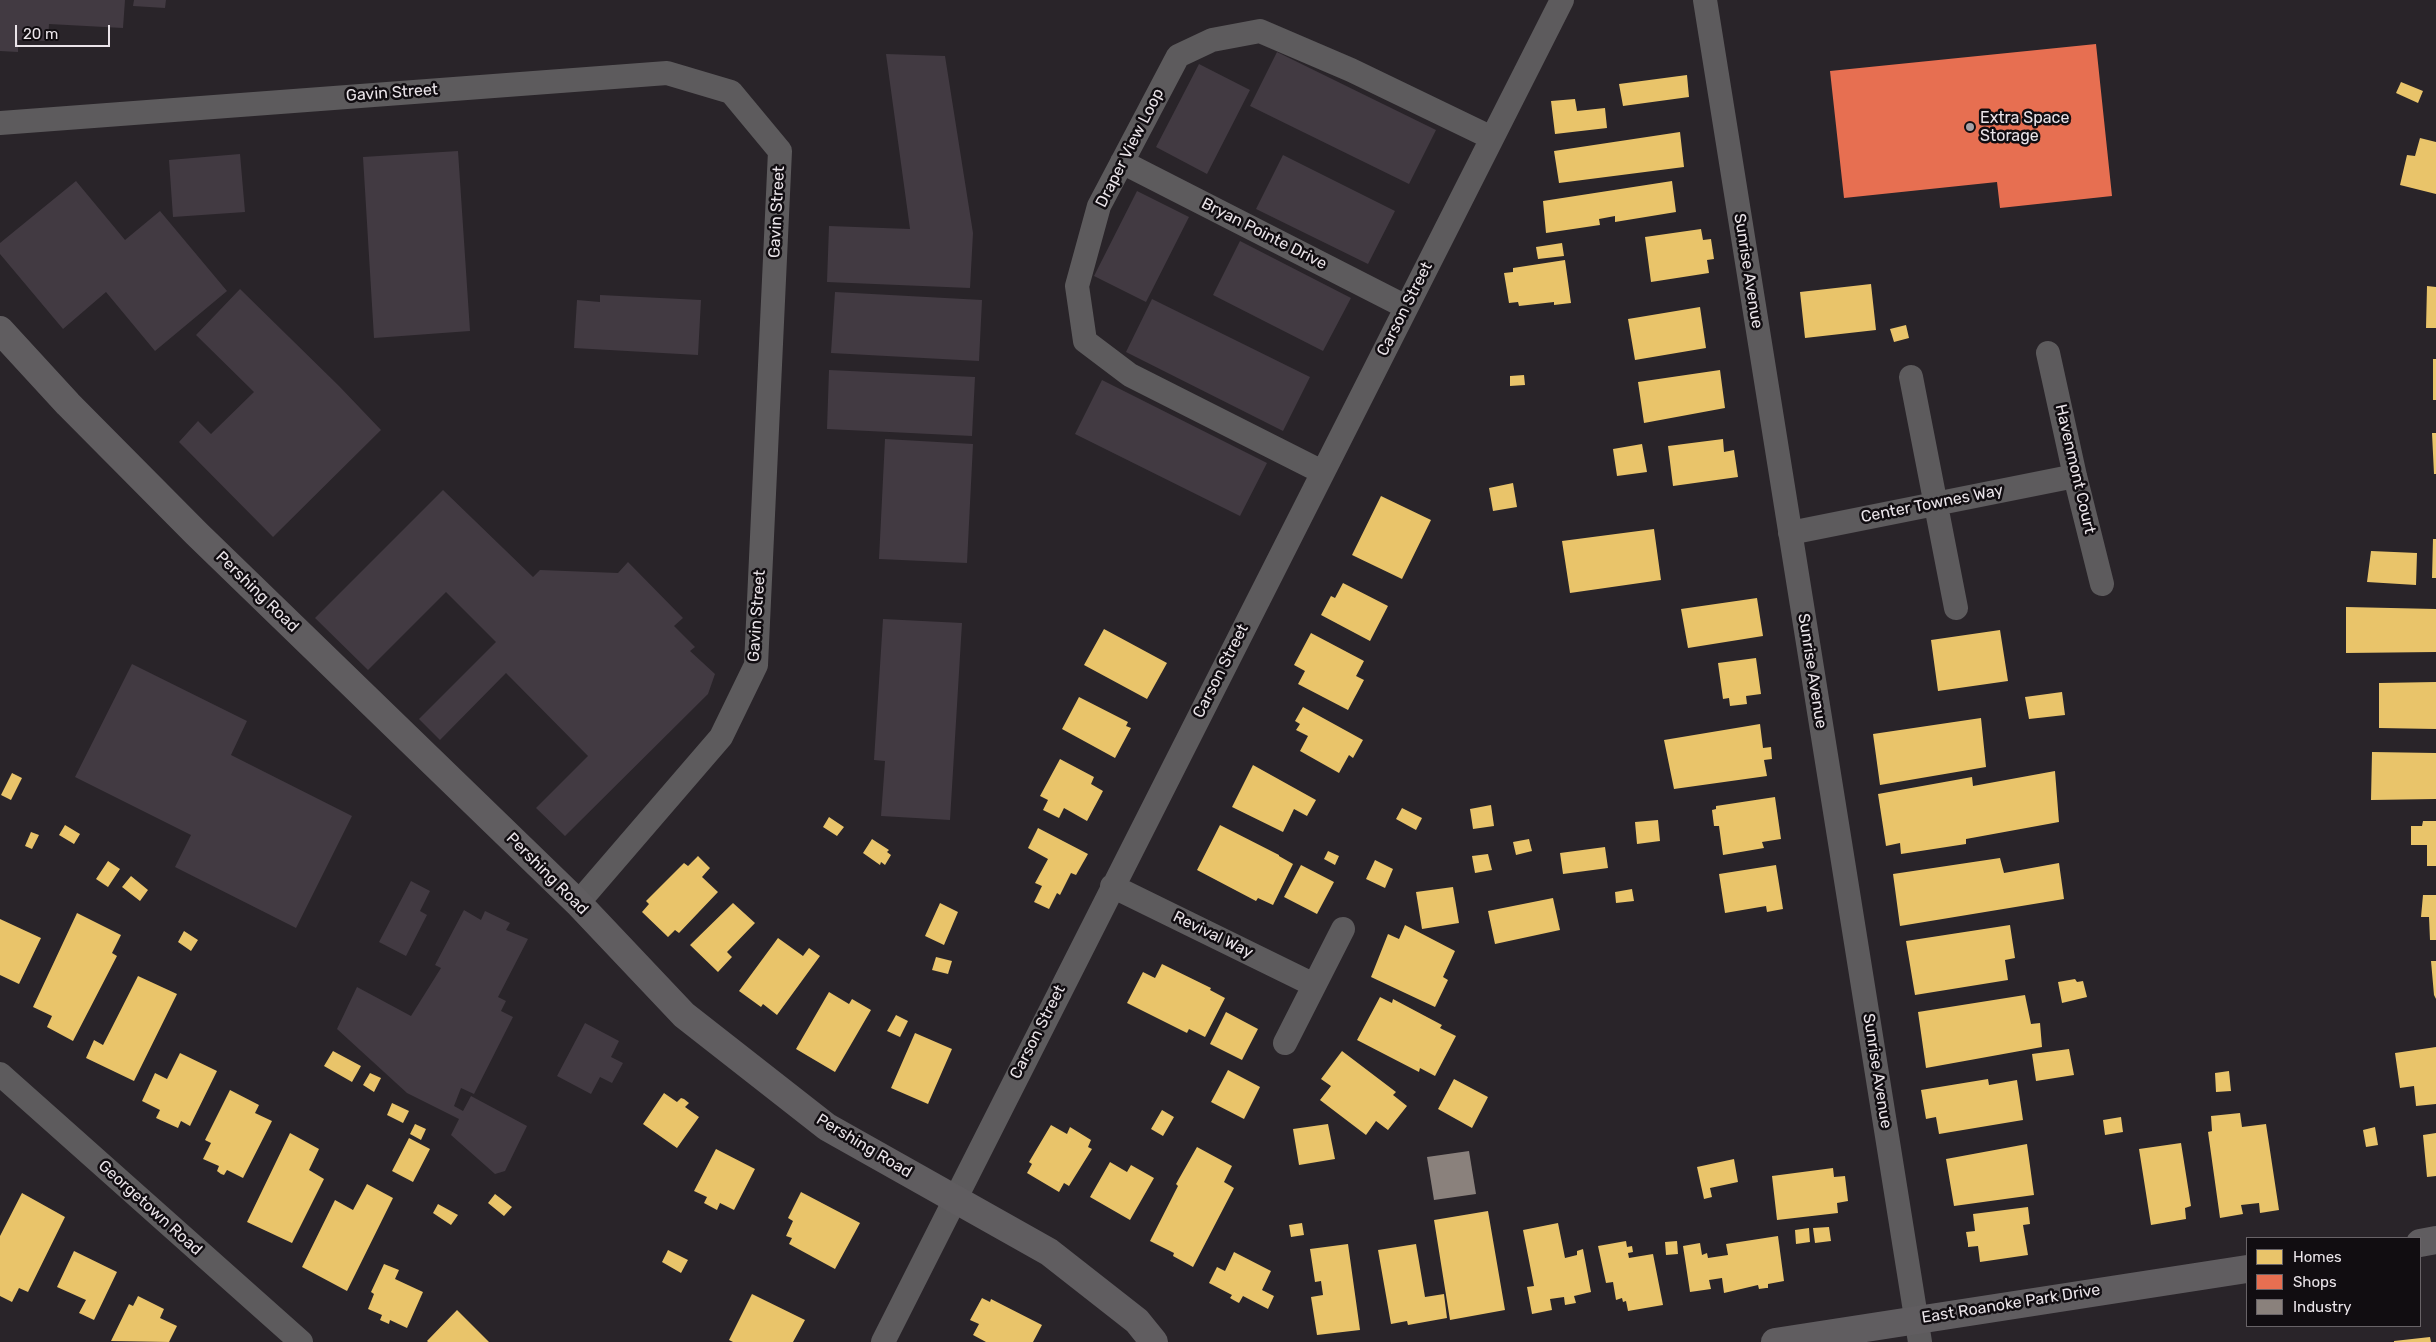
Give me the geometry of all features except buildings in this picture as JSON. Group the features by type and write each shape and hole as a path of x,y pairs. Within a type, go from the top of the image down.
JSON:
{"street":[{"name":"Carson Street","path":"883,1342 954,1198 1562,0"},
{"name":"Sunrise Avenue","path":"1704,0 1918,1330"},
{"name":"Draper View Loop","path":"1322,472 1130,375 1085,341 1077,286 1099,206 1178,56 1212,40 1260,31 1351,70 1492,138"},
{"name":"Gavin Street","path":"0,123 667,73 732,92 780,151 756,665 722,737 578,903"},
{"name":"Bryan Pointe Drive","path":"1122,162 1406,307"},
{"name":"Pershing Road","path":"0,330 68,404 197,534 578,903 684,1015 827,1127 1049,1252 1137,1321 1154,1342"},
{"name":"Havenmont Court","path":"2048,353 2075,476 2102,584"},
{"path":"1911,378 1956,608"},
{"name":"Center Townes Way","path":"1790,533 2075,476"},
{"name":"Revival Way","path":"1112,886 1314,985"},
{"path":"1285,1043 1343,929"},
{"name":"Georgetown Road","path":"0,1074 301,1342"},
{"path":"2421,1243 2436,1240"},
{"name":"East Roanoke Park Drive","path":"1775,1342 1918,1330 2246,1269"}],"place":[{"name":"Extra Space Storage","path":"1970,127"}]}
